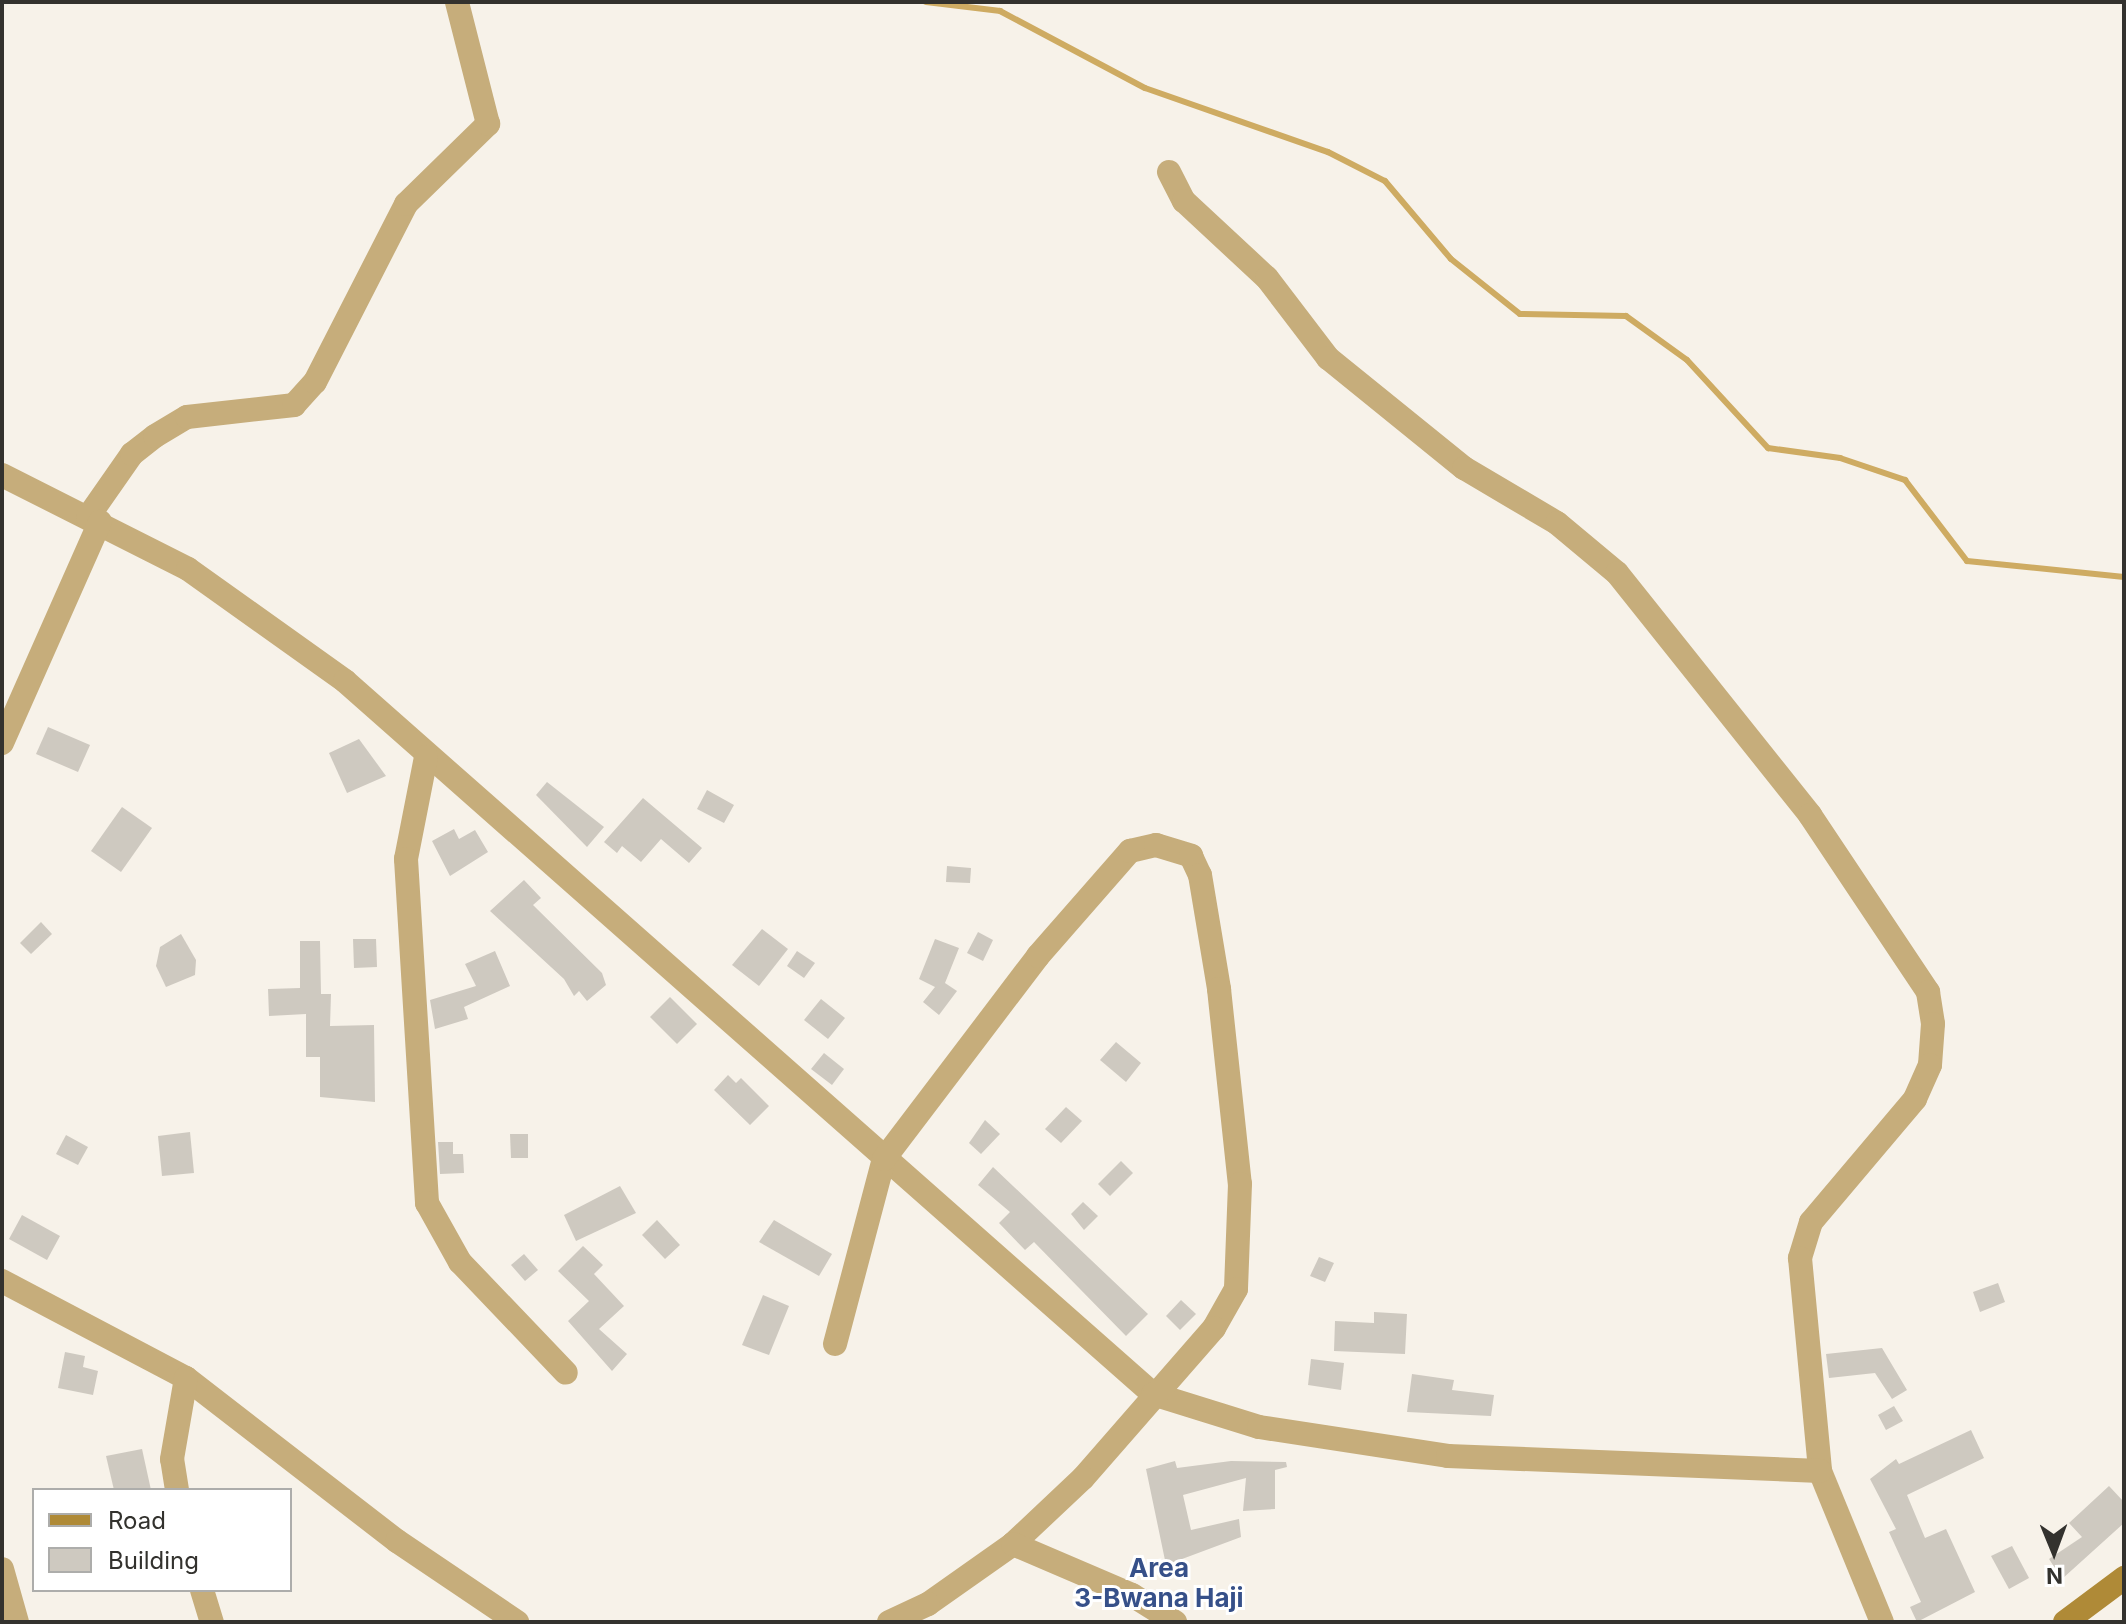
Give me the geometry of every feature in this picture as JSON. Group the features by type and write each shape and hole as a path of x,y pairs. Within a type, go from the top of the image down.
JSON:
{"main road":[{"path":"2065,1622 2124,1578"}],"street":[{"path":"2,743 94,520 132,454 187,417 294,405 315,382 406,204 488,124 457,2"},
{"path":"1169,172 1184,201 1267,278 1328,358 1464,468 1557,523 1617,573 1810,815 1928,992 1933,1024 1930,1065 1915,1099 1811,1222 1800,1258 1820,1471 1882,1622"},
{"path":"2,475 188,569 345,681 426,757 1153,1394 1259,1427 1448,1456 1820,1471"},
{"path":"426,757 406,859 419,1148 427,1203 460,1262 566,1373"},
{"path":"835,1344 884,1159 1038,956 1130,851 1156,845 1191,856 1200,875 1219,989 1242,1242 1227,1309 1083,1478 1013,1544 928,1604 889,1622"},
{"path":"2,1281 186,1378 397,1541 517,1622"},
{"path":"177,1488 172,1459 186,1378"},
{"path":"1013,1544 1132,1595 1175,1622"},
{"path":"2,1569 17,1622"},
{"path":"203,1592 212,1622"}],"building":[{"path":"48,727 90,745 78,772 36,754"},
{"path":"359,739 386,776 347,793 329,753"},
{"path":"547,782 604,827 587,847 536,795"},
{"path":"707,790 734,805 724,823 697,809"},
{"path":"643,798 702,848 689,863 661,839 641,862 622,846 617,853 604,842"},
{"path":"122,807 152,828 121,872 91,851"},
{"path":"454,829 459,839 475,830 488,852 450,876 432,841"},
{"path":"947,866 971,868 970,883 946,882"},
{"path":"524,880 541,898 533,905 602,973 606,985 587,1001 579,991 574,996 564,979 490,911"},
{"path":"41,922 52,934 31,954 20,943"},
{"path":"762,929 788,949 759,986 732,965"},
{"path":"978,932 993,940 983,961 967,953"},
{"path":"181,934 196,960 195,975 166,987 156,966 160,947"},
{"path":"353,939 376,939 377,967 354,968"},
{"path":"935,939 959,948 945,983 957,991 939,1015 923,1002 935,987 919,979"},
{"path":"300,941 320,941 321,994 331,994 330,1026 374,1025 375,1102 320,1097 320,1057 306,1057 306,1014 269,1016 268,989 300,988"},
{"path":"495,951 510,986 464,1007 468,1019 435,1029 430,1000 476,986 465,964"},
{"path":"797,951 815,963 804,978 787,966"},
{"path":"670,997 697,1024 677,1044 650,1017"},
{"path":"821,999 845,1018 828,1039 804,1020"},
{"path":"1116,1042 1141,1063 1126,1082 1100,1060"},
{"path":"824,1053 844,1069 832,1085 811,1069"},
{"path":"728,1075 736,1083 741,1078 769,1106 750,1125 714,1090"},
{"path":"1066,1107 1082,1121 1061,1143 1045,1129"},
{"path":"985,1120 1000,1134 981,1154 969,1143"},
{"path":"190,1132 194,1173 162,1176 158,1136"},
{"path":"510,1134 528,1134 528,1158 511,1158"},
{"path":"66,1135 88,1147 78,1165 56,1154"},
{"path":"438,1142 453,1142 453,1154 463,1154 464,1173 440,1174"},
{"path":"1121,1161 1133,1173 1110,1196 1098,1184"},
{"path":"993,1167 1148,1314 1126,1336 1034,1242 1025,1250 999,1223 1010,1212 978,1185"},
{"path":"620,1186 636,1213 576,1241 564,1215"},
{"path":"1083,1202 1098,1216 1084,1230 1071,1214"},
{"path":"22,1215 60,1236 47,1260 9,1239"},
{"path":"657,1220 680,1245 665,1259 642,1235"},
{"path":"774,1220 832,1254 819,1276 759,1242"},
{"path":"583,1246 603,1265 594,1274 624,1306 599,1329 627,1354 612,1371 568,1321 589,1301 558,1271"},
{"path":"524,1254 538,1270 525,1281 511,1265"},
{"path":"1319,1257 1334,1263 1325,1282 1310,1276"},
{"path":"1998,1283 2005,1302 1980,1312 1973,1292"},
{"path":"763,1295 789,1306 769,1355 742,1345"},
{"path":"1181,1300 1196,1314 1180,1330 1166,1316"},
{"path":"1374,1312 1407,1314 1405,1354 1334,1351 1335,1321 1374,1323"},
{"path":"1882,1348 1907,1390 1892,1399 1875,1373 1829,1378 1826,1354"},
{"path":"65,1352 85,1356 83,1367 98,1371 93,1395 58,1388"},
{"path":"1311,1359 1344,1363 1341,1390 1308,1385"},
{"path":"1412,1374 1454,1380 1452,1390 1494,1395 1491,1416 1407,1412"},
{"path":"1894,1406 1903,1421 1886,1430 1878,1415"},
{"path":"1971,1430 1984,1458 1907,1495 1925,1538 1946,1529 1975,1592 1917,1622 1910,1607 1921,1602 1889,1532 1896,1529 1870,1479 1896,1459 1899,1464"},
{"path":"142,1449 151,1488 114,1488 106,1456"},
{"path":"1175,1461 1177,1468 1231,1461 1286,1462 1287,1467 1275,1470 1275,1509 1243,1511 1246,1478 1183,1495 1191,1530 1239,1519 1241,1537 1166,1565 1146,1469"},
{"path":"2109,1486 2124,1502 2124,1523 2062,1579 2049,1559 2082,1537 2069,1523"},
{"path":"2012,1546 2029,1578 2009,1589 1991,1556"}],"waterway":[{"path":"926,2 1000,11 1145,88 1328,152 1385,181 1451,259 1520,314 1626,316 1687,360 1768,448 1840,458 1905,480 1967,561 2124,577"}],"district":[{"name":"Area 3-Bwana Haji","path":"1159,1583"}]}
